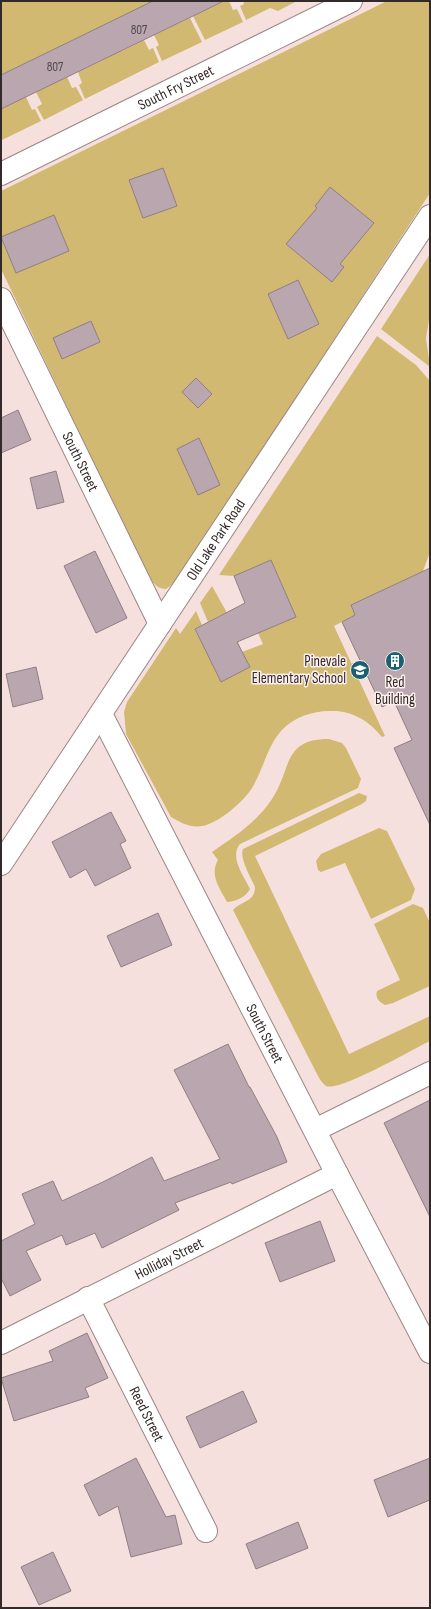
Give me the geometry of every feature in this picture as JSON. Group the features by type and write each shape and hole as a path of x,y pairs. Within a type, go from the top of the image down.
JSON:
{"street":[{"name":"South Fry Street","path":"1,174 339,4"},
{"name":"Old Lake Park Road","path":"1,864 430,216"},
{"name":"South Street","path":"1,299 160,624"},
{"name":"South Street","path":"100,714 430,1352"},
{"path":"315,1130 430,1073"},
{"name":"Holliday Street","path":"1,1343 337,1174"},
{"name":"Reed Street","path":"88,1298 206,1531"}],"shaded area":[{"path":"1,1 153,1 108,23 122,51 144,40 149,50 153,48 159,62 85,99 79,85 82,83 78,72 103,60 89,32 1,75"},
{"path":"225,1 229,1 233,10 237,9 243,22 205,40 193,16"},
{"path":"243,1 297,1 278,11 270,8 246,20 240,6 244,4"},
{"path":"387,1 430,1 430,193 175,582 166,589 162,589 154,584 146,572 1,269 1,191"},
{"path":"190,18 202,42 162,61 156,47 159,45 154,35"},
{"path":"67,77 72,88 76,87 83,100 44,120 37,107 42,104 36,92"},
{"path":"26,97 32,110 35,109 41,121 2,140 1,109"},
{"path":"430,254 430,314 426,338 430,367 381,329"},
{"path":"377,336 416,365 430,381 430,552 423,571 351,605 355,615 334,626 385,736 382,737 366,721 346,712 323,711 297,719 286,726 276,737 252,788 237,805 223,817 202,826 190,826 182,823 171,817 126,734 124,712 127,702 176,628 180,634 196,611 202,625 195,629 221,682 249,667 223,614 208,622 200,603 212,586 226,611 242,652 263,644 258,633 295,617 271,560 234,576 219,575"},
{"path":"329,739 342,743 346,748 361,779 358,788 240,844 237,849 237,861 250,889 240,898 227,902 216,882 215,871 218,860 212,852 245,828 266,807 278,788 290,758 296,750 303,744 314,740"},
{"path":"359,793 367,796 366,801 362,804 255,856 349,1054 430,1016 430,1041 361,1077 346,1083 326,1086 318,1076 233,910 253,896 255,887 244,863 242,853 243,849"},
{"path":"379,828 387,831 415,889 411,900 371,919 345,863 321,872 318,870 316,861 321,854"},
{"path":"413,904 423,908 430,923 430,986 393,1003 385,1005 378,1000 377,991 400,980 374,924"}],"building":[{"path":"153,1 224,1 1,109 1,75"},
{"path":"163,168 177,206 143,218 129,180"},
{"path":"330,187 374,223 340,264 344,267 332,282 286,244 317,208 315,206"},
{"path":"54,215 69,251 16,273 1,237"},
{"path":"298,280 319,324 288,339 268,294"},
{"path":"91,321 100,342 62,359 53,338"},
{"path":"196,378 212,394 198,408 182,392"},
{"path":"18,410 31,440 1,453 1,418"},
{"path":"199,438 220,485 198,495 177,449"},
{"path":"56,471 64,502 37,509 30,478"},
{"path":"95,551 127,618 96,633 64,566"},
{"path":"271,560 296,617 237,642 250,667 221,682 195,629 245,603 234,576"},
{"name":"Red Building","path":"430,568 430,825 394,748 412,740 394,701 382,707 342,622 355,615 351,605"},
{"path":"36,667 43,699 13,707 6,674"},
{"path":"111,812 126,841 120,844 131,868 95,886 86,869 70,878 52,842"},
{"path":"158,913 172,945 121,967 107,936"},
{"path":"228,1044 249,1087 277,1137 287,1162 232,1184 231,1182 175,1203 179,1210 102,1248 95,1233 66,1245 62,1235 26,1251 41,1280 10,1296 1,1278 1,1241 35,1224 22,1194 53,1181 62,1201 152,1157 164,1181 220,1159 174,1070"},
{"path":"430,1100 430,1217 384,1123"},
{"path":"320,1221 335,1261 280,1282 265,1243"},
{"path":"87,1333 108,1378 85,1388 89,1397 14,1421 1,1378 53,1361 49,1351"},
{"path":"243,1391 257,1422 200,1448 186,1417"},
{"path":"136,1458 166,1517 175,1515 182,1544 131,1557 118,1506 99,1516 84,1485"},
{"path":"430,1458 430,1500 388,1517 374,1480"},
{"path":"298,1522 308,1548 256,1569 246,1544"},
{"path":"53,1552 71,1591 39,1605 21,1567"}],"place":[{"name":"Red Building","path":"395,661"},
{"name":"Pinevale Elementary School","path":"360,670"}]}
